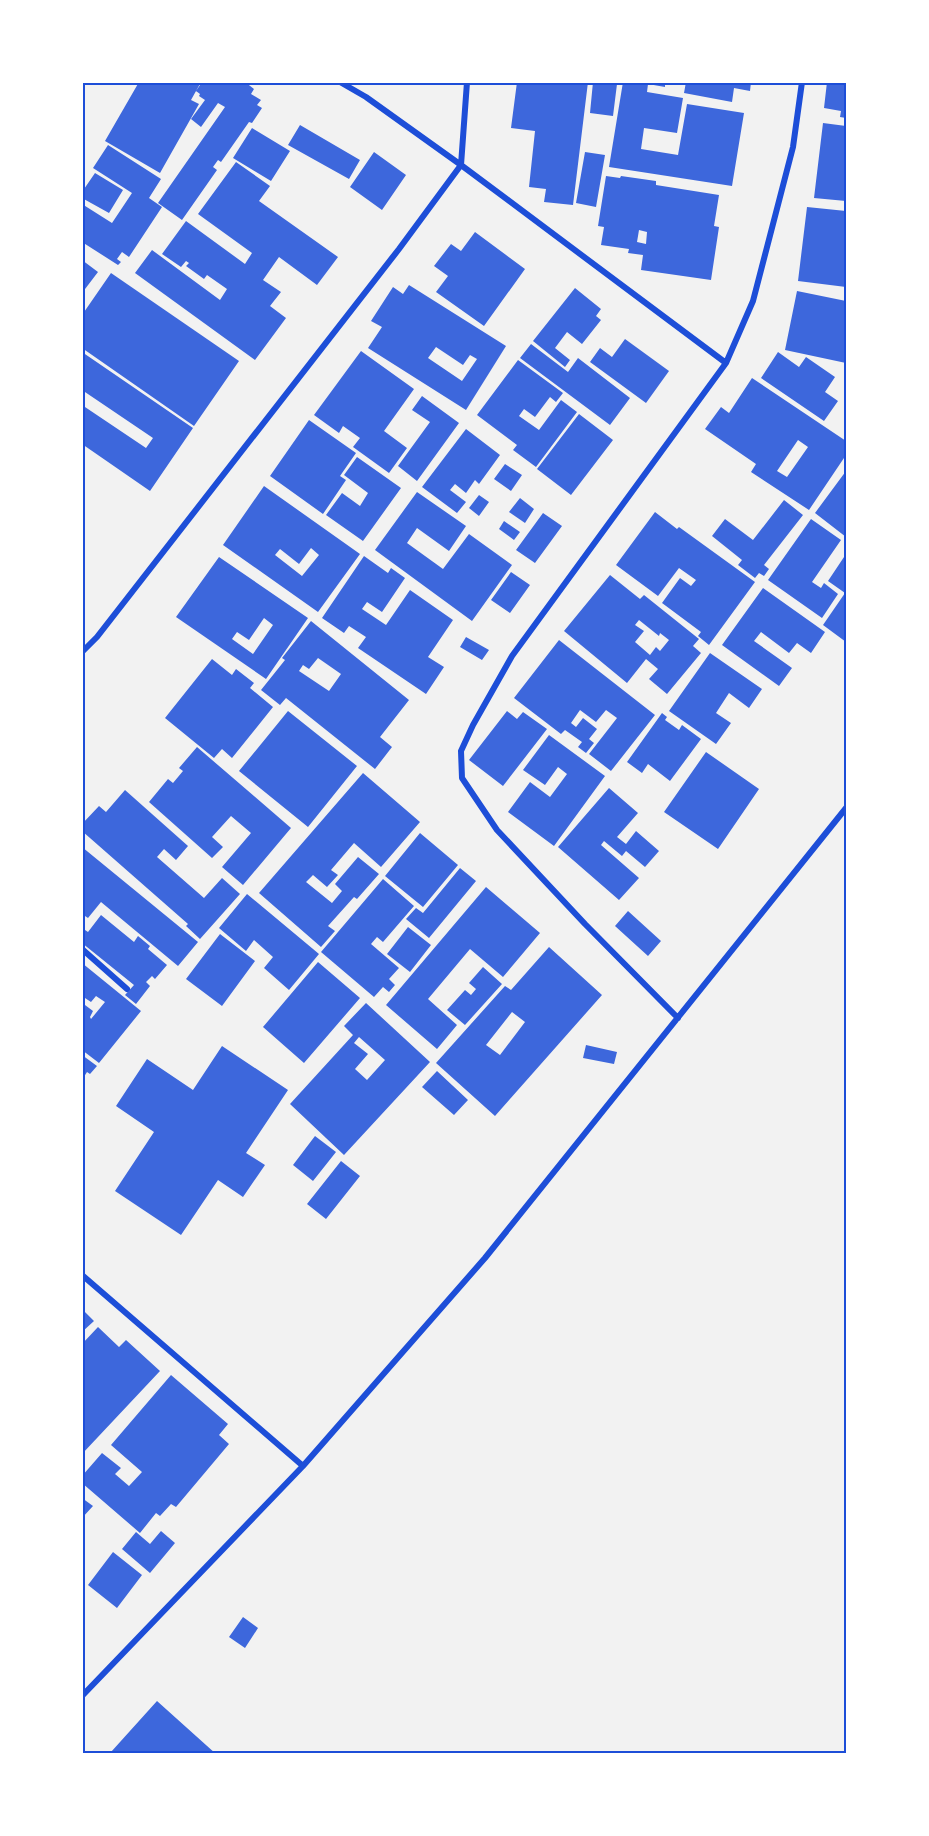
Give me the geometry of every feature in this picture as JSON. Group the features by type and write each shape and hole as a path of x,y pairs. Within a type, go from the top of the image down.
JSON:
{"street":[{"path":"339,82 366,97 461,165 726,363"},
{"path":"82,652 97,637 399,249 461,165 467,82"},
{"path":"678,1018 496,830 462,778 462,751 473,725 512,656 726,363 753,301 793,147 802,82"},
{"path":"82,1696 303,1466 485,1258 846,808"},
{"path":"82,949 127,989"},
{"path":"82,1275 303,1466"}],"building":[{"path":"139,82 201,82 191,100 199,104 160,173 105,141"},
{"path":"202,82 245,82 254,89 251,94 261,100 257,105 262,108 252,123 249,122 221,162 218,160 213,167 217,170 182,220 158,203 225,107 218,103 201,127 191,119 205,100 196,91"},
{"path":"517,82 588,82 573,205 544,202 546,189 529,187 535,131 511,128"},
{"path":"593,82 617,84 613,116 590,113"},
{"path":"623,82 665,82 665,87 648,84 647,92 683,98 677,133 644,128 641,149 678,155 687,104 744,113 732,186 609,167"},
{"path":"686,82 751,82 750,91 734,88 732,102 684,93"},
{"path":"827,82 846,82 846,118 840,117 841,111 824,108"},
{"path":"823,123 846,126 846,201 814,198"},
{"path":"300,125 360,160 349,179 288,145"},
{"path":"252,128 290,151 271,181 233,158"},
{"path":"108,145 161,179 149,198 162,207 129,257 122,252 117,259 121,262 118,265 82,242 82,204 112,223 132,193 93,168"},
{"path":"374,152 406,175 382,210 350,187"},
{"path":"585,152 605,155 596,207 576,203"},
{"path":"236,162 270,186 259,201 338,257 317,285 279,257 263,280 281,292 270,306 286,318 255,360 135,273 152,250 220,300 227,289 207,275 204,279 186,266 189,263 186,261 181,267 162,254 186,221 245,264 252,253 198,214"},
{"path":"95,173 123,190 109,213 82,198 82,192"},
{"path":"606,176 656,181 656,185 719,195 714,226 719,227 711,280 641,270 643,255 628,253 629,249 601,245 604,227 598,226","holes":["639,230 647,232 646,244 637,242"]},
{"path":"807,207 846,211 846,287 798,281"},
{"path":"475,232 525,269 484,326 436,292 448,276 434,266 451,244 461,251"},
{"path":"82,260 98,272 82,293"},
{"path":"111,273 239,361 194,426 82,348 82,315"},
{"path":"409,285 506,346 466,410 368,348 382,327 371,321 393,287 403,294","holes":["436,347 463,365 470,355 477,359 462,381 428,358"]},
{"path":"575,288 601,309 596,316 601,320 582,344 567,332 555,348 570,360 565,367 533,341"},
{"path":"797,291 846,301 846,363 785,350"},
{"path":"625,339 669,371 646,403 590,362 600,348 612,357"},
{"path":"531,344 568,372 578,358 630,398 610,425 520,358"},
{"path":"361,351 414,389 384,431 407,448 389,473 353,447 360,438 343,426 339,433 314,415"},
{"path":"82,352 193,428 150,491 82,444 82,405 146,448 153,438 82,390"},
{"path":"778,352 799,367 806,357 835,377 825,392 838,401 824,421 761,378"},
{"path":"518,360 563,393 556,402 550,397 535,417 524,409 519,416 539,430 561,400 577,412 536,467 513,450 517,445 477,415"},
{"path":"752,378 846,441 846,455 809,510 751,472 756,464 705,429 721,407 729,413","holes":["798,440 808,447 787,477 777,471"]},
{"path":"422,396 459,423 417,481 398,466 430,422 412,410"},
{"path":"579,414 613,440 571,495 537,469"},
{"path":"309,420 356,453 340,476 346,480 323,514 270,476"},
{"path":"466,429 500,455 479,484 475,480 466,493 455,484 450,490 466,502 457,513 422,487"},
{"path":"357,457 401,488 363,541 326,515 342,493 360,506 368,493 344,475"},
{"path":"505,464 522,475 511,491 494,479"},
{"path":"846,471 846,537 815,513"},
{"path":"264,486 360,554 318,612 223,545","holes":["311,548 319,555 302,576 275,555 280,549 299,564"]},
{"path":"417,492 466,526 449,551 417,528 407,543 443,569 469,534 512,565 472,621 375,550"},
{"path":"479,495 489,502 479,516 469,508"},
{"path":"520,498 534,509 525,523 509,512"},
{"path":"784,500 803,515 764,565 769,569 764,576 759,573 755,578 738,565 742,560 712,536 725,519 753,540"},
{"path":"655,512 755,582 709,645 698,636 701,632 662,603 680,578 691,586 696,580 679,568 658,596 616,565"},
{"path":"543,513 562,526 535,563 516,550"},
{"path":"811,519 841,540 812,582 821,588 824,583 838,594 822,618 768,580"},
{"path":"504,521 520,532 514,540 499,529"},
{"path":"846,554 846,642 823,625 845,593 828,581"},
{"path":"364,556 388,573 391,568 405,578 382,612 367,602 362,609 386,625 410,590 453,620 428,657 444,667 426,694 358,648 366,637 349,626 344,633 322,618"},
{"path":"219,557 308,618 266,679 176,617","holes":["264,618 273,625 253,654 232,639 237,632 249,640"]},
{"path":"511,572 530,585 510,613 491,600"},
{"path":"610,575 640,599 644,595 699,639 693,646 701,653 667,694 649,679 658,669 646,659 627,683 564,631","holes":["639,620 659,636 660,633 669,640 660,651 656,647 650,655 635,642 644,631 635,625"]},
{"path":"763,588 825,632 811,653 797,643 789,653 761,632 754,641 792,668 779,686 722,645"},
{"path":"311,621 409,700 380,737 392,747 375,769 286,698 280,705 261,690 285,660 282,658","holes":["318,658 341,674 329,691 299,671 303,665 309,669"]},
{"path":"466,637 489,650 482,660 460,647"},
{"path":"559,640 655,715 611,771 589,754 617,718 606,710 596,722 580,710 571,723 576,727 583,718 597,729 589,739 594,743 586,753 578,747 582,742 565,730 561,734 514,698"},
{"path":"710,653 762,689 749,708 729,693 716,713 731,723 716,744 669,711"},
{"path":"212,659 232,675 236,669 254,683 250,688 273,707 232,758 222,749 214,758 165,718"},
{"path":"288,711 357,766 308,827 239,771"},
{"path":"507,711 517,719 523,712 547,729 503,786 469,760"},
{"path":"662,713 667,717 665,720 679,730 682,725 701,739 670,781 648,764 642,773 627,762"},
{"path":"549,735 605,776 554,846 508,812 530,782 550,797 567,774 558,767 545,785 523,770"},
{"path":"197,747 291,828 243,885 222,867 251,833 231,816 212,837 223,847 212,858 149,802 168,779 173,783 183,771 179,768"},
{"path":"706,752 759,789 718,849 664,812"},
{"path":"363,773 420,822 381,867 354,843 331,870 338,875 327,887 313,875 306,882 332,903 342,891 335,884 358,857 379,874 328,926 335,931 321,947 259,893"},
{"path":"609,788 638,813 617,837 626,844 636,831 659,851 645,867 626,851 622,856 604,841 601,845 639,878 619,900 558,847"},
{"path":"125,790 188,846 176,860 164,849 157,857 204,898 222,878 240,894 200,939 186,926 188,924 82,831 82,824 99,806 106,812"},
{"path":"420,833 458,865 423,907 385,876"},
{"path":"82,847 198,942 178,966 101,902 88,918 82,914"},
{"path":"460,868 476,881 429,938 406,919 416,908 423,913"},
{"path":"383,879 414,906 383,942 377,937 371,944 399,968 389,979 395,985 389,992 383,987 374,997 321,952"},
{"path":"486,887 540,933 503,977 470,949 428,999 457,1025 437,1049 386,1005"},
{"path":"247,894 319,954 289,990 264,968 273,957 254,940 246,951 219,928"},
{"path":"628,911 661,941 648,956 615,926"},
{"path":"101,915 134,942 138,936 150,946 148,949 167,965 155,979 152,976 146,982 150,986 136,1004 125,995 134,985 82,943 82,928 88,932"},
{"path":"408,927 431,945 410,972 387,954"},
{"path":"220,934 255,961 222,1006 186,979"},
{"path":"549,947 602,995 495,1116 436,1063 505,986 511,990","holes":["512,1012 525,1022 500,1055 486,1045"]},
{"path":"318,962 360,998 304,1063 263,1027"},
{"path":"82,963 141,1011 99,1063 82,1050 82,1008 85,1005 93,1011 91,1019 105,1002 96,996 91,1002 82,996"},
{"path":"483,967 502,984 465,1025 447,1010 465,990 471,995 476,989 469,983"},
{"path":"366,1003 430,1062 344,1155 290,1104 353,1035 344,1026","holes":["359,1037 385,1060 367,1080 355,1069 368,1054 354,1043"]},
{"path":"586,1045 617,1052 614,1064 583,1058"},
{"path":"222,1046 288,1090 246,1153 265,1165 243,1197 218,1180 181,1235 115,1191 154,1132 116,1106 147,1059 193,1090"},
{"path":"82,1055 97,1066 90,1074 87,1072 82,1080"},
{"path":"437,1071 468,1100 454,1115 422,1087"},
{"path":"315,1136 336,1152 313,1181 293,1165"},
{"path":"341,1161 360,1176 326,1219 307,1204"},
{"path":"82,1309 94,1321 82,1332"},
{"path":"98,1327 119,1347 126,1340 160,1371 82,1454 82,1344"},
{"path":"171,1375 228,1424 219,1435 229,1444 176,1507 171,1504 160,1516 156,1513 140,1533 82,1483 82,1476 102,1453 121,1468 115,1474 129,1486 142,1472 111,1445"},
{"path":"82,1498 93,1506 82,1518"},
{"path":"161,1531 175,1543 150,1573 122,1549 136,1532 150,1544"},
{"path":"113,1552 142,1575 117,1608 88,1585"},
{"path":"243,1617 258,1628 245,1648 229,1637"},
{"path":"157,1701 216,1754 112,1754 111,1752"}]}
